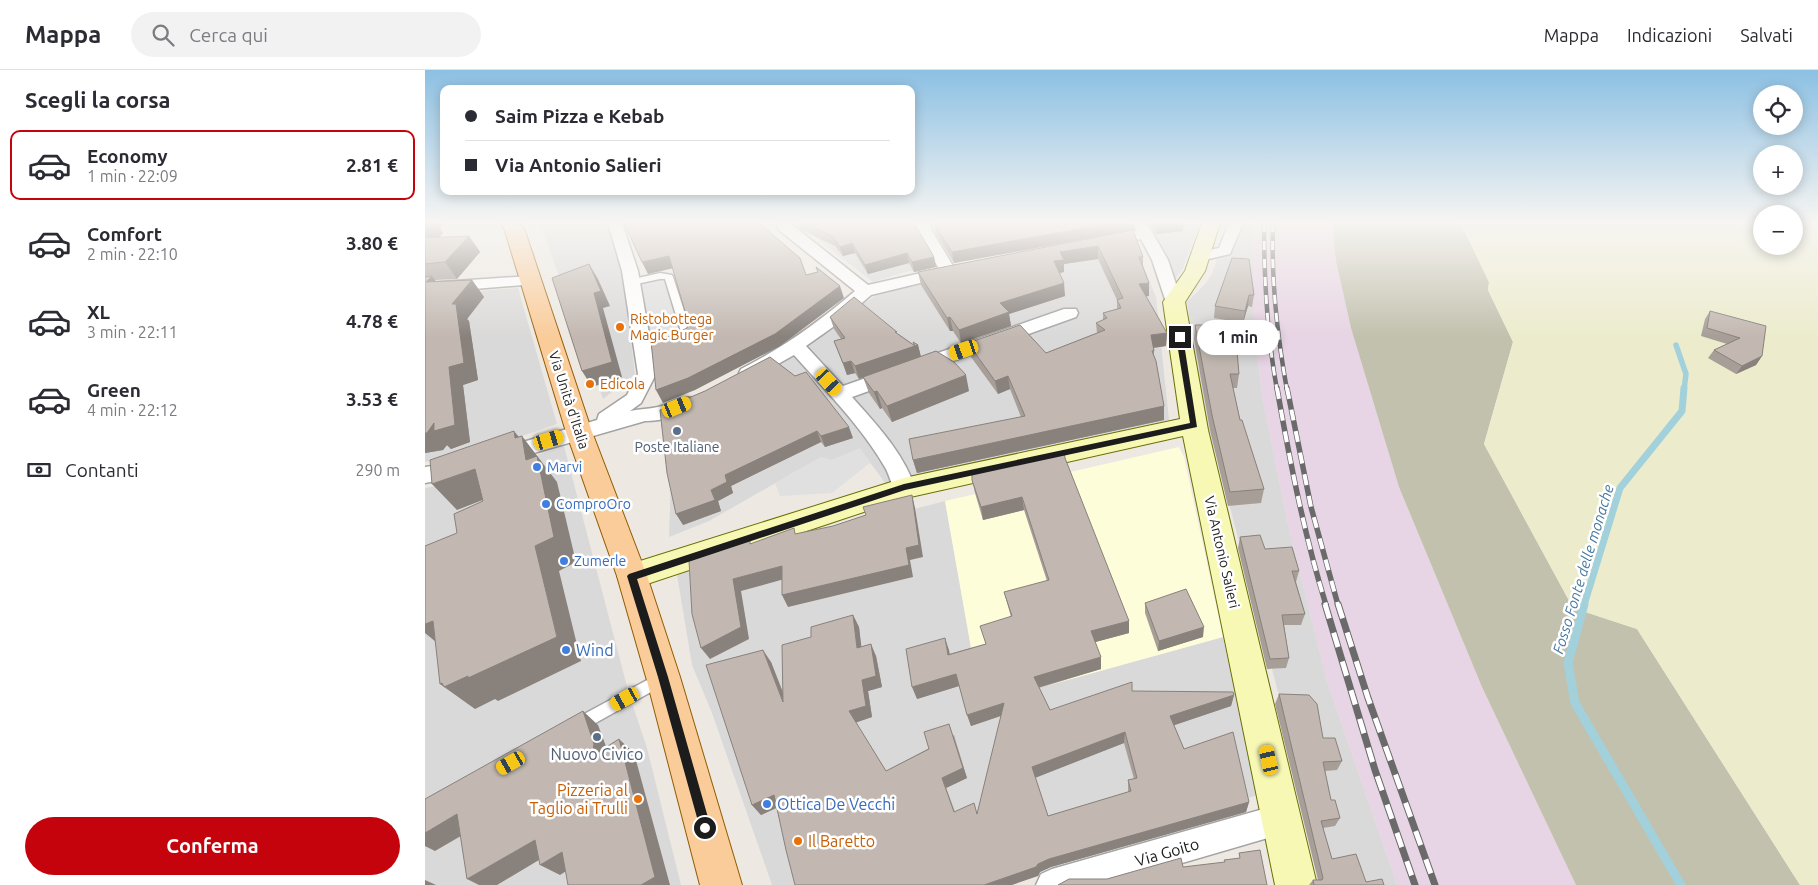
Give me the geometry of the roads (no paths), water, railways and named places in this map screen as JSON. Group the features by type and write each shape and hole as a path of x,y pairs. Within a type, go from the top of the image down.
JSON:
{"main road":[{"name":"Via Unità d'Italia","path":"524,261 579,432 632,576 663,677 721,885"}],"street":[{"path":"626,261 648,349 647,374 640,407"},
{"path":"827,261 865,291"},
{"path":"942,261 948,271"},
{"name":"Via Antonio Salieri","path":"1160,261 1174,302 1194,425 1296,885"},
{"path":"1174,302 1195,271 1198,261"},
{"path":"733,380 796,346 834,318 865,291 965,268"},
{"path":"425,288 530,281"},
{"path":"840,394 1070,313"},
{"path":"796,346 840,394 899,470 904,488"},
{"path":"425,475 461,470 579,432 640,407 660,414 703,396"},
{"path":"632,576 904,488 1194,425"},
{"name":"Via Goito","path":"1052,885 1281,818"}],"lane":[{"path":"632,282 659,276 669,277 687,335 684,340 671,344"},
{"path":"565,733 663,677"}],"waterway":[{"name":"Fosso Fonte delle monache","path":"1676,345 1686,374 1684,390"},
{"name":"Fosso Fonte delle monache","path":"1584,605 1620,488 1682,411 1684,388"},
{"name":"Fosso Fonte delle monache","path":"1584,604 1568,663 1575,703 1681,885"}],"railway":[{"path":"1265,261 1267,307 1277,390"},
{"path":"1273,261 1280,349 1287,390"},
{"path":"1277,388 1298,498 1326,605"},
{"path":"1287,388 1311,507 1338,605"},
{"path":"1325,604 1375,770 1415,885"},
{"path":"1338,604 1368,698 1435,885"}],"place":[{"name":"Ristobottega Magic Burger","path":"620,327"},
{"name":"Edicola","path":"590,384"},
{"name":"Poste Italiane","path":"677,431"},
{"name":"Marvi","path":"537,467"},
{"name":"ComproOro","path":"546,504"},
{"name":"Zumerle","path":"564,561"},
{"name":"Wind","path":"566,650"},
{"name":"Nuovo Civico","path":"597,737"},
{"name":"Pizzeria al Taglio ai Trulli","path":"638,799"},
{"name":"Ottica De Vecchi","path":"767,804"},
{"name":"Il Baretto","path":"798,841"}]}
